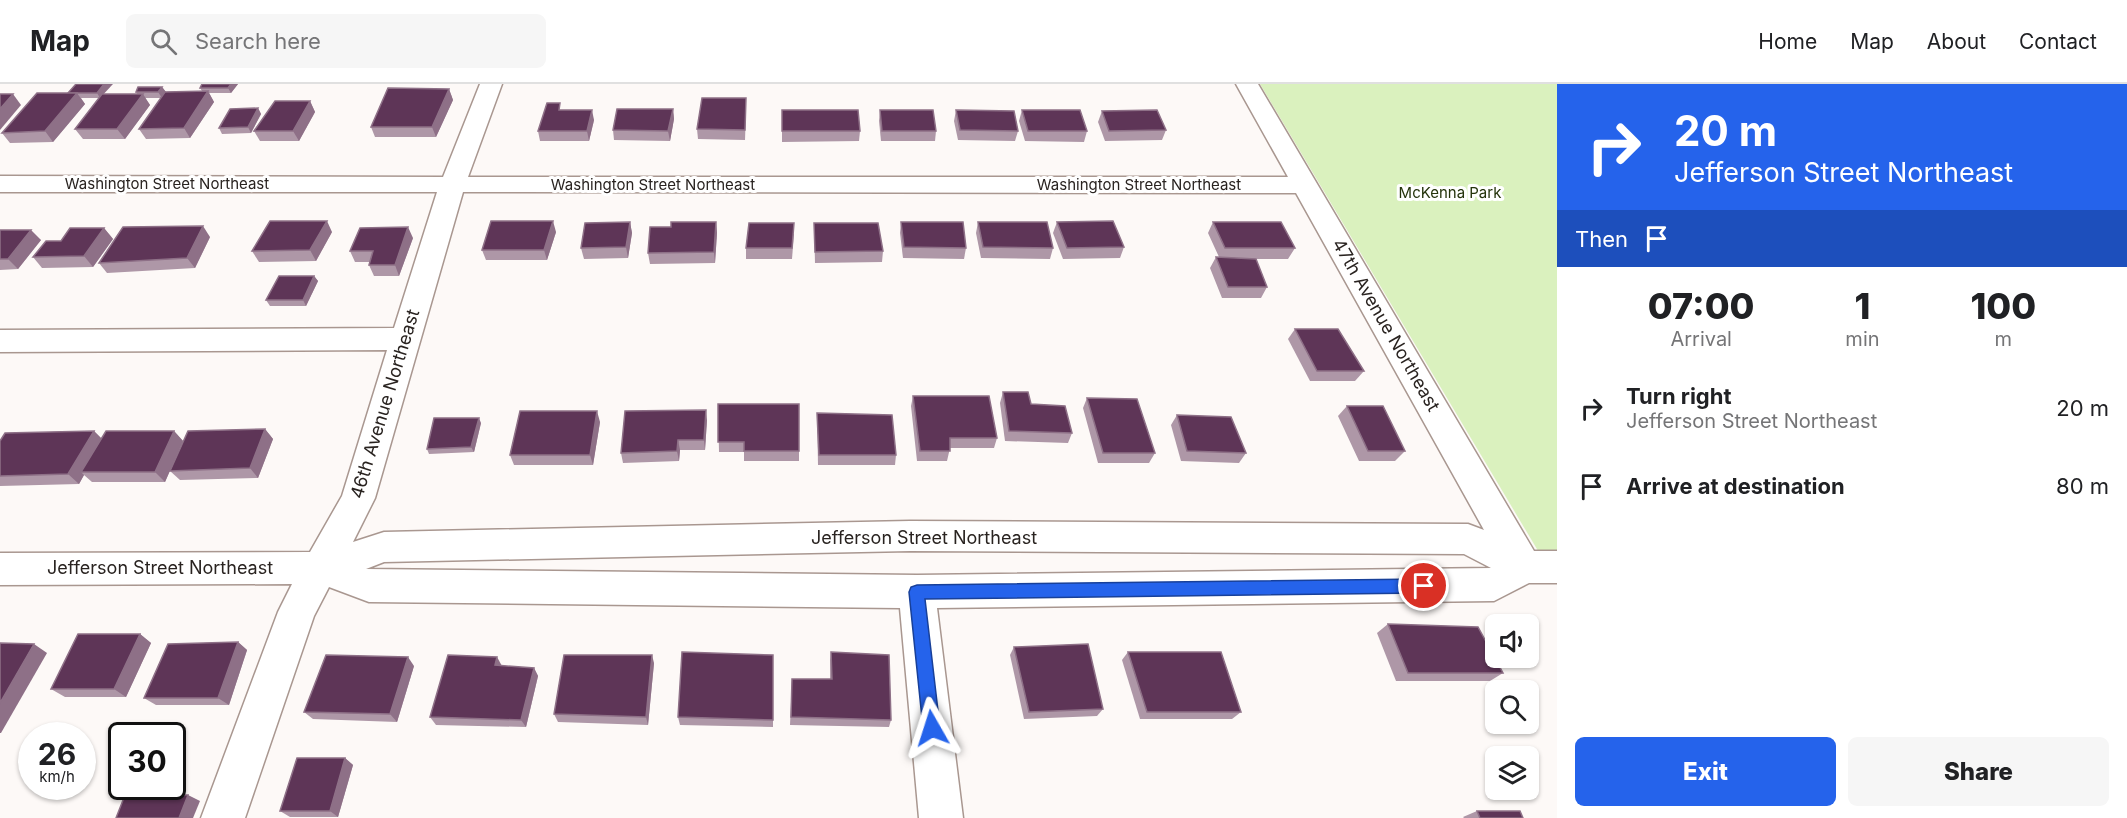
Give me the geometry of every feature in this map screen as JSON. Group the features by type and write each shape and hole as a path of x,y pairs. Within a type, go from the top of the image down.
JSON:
{"street":[{"name":"46th Avenue Northeast","path":"223,818 297,612 358,498 452,184 491,84"},
{"name":"47th Avenue Northeast","path":"1247,84 1306,185 1540,567"},
{"name":"Washington Street Northeast","path":"0,184 1306,185"},
{"path":"0,341 405,339"},
{"name":"Jefferson Street Northeast","path":"0,569 321,568 384,547 910,536 1468,539 1540,567"},
{"name":"Jefferson Street Northeast","path":"321,568 369,586 917,592 1494,585 1540,567"},
{"path":"917,592 941,818"}],"green space":[{"name":"McKenna Park","path":"1260,84 1557,84 1557,576 1553,576"}],"building":[{"path":"76,84 104,84 97,93 68,93"},
{"path":"202,84 231,84 228,88 200,88"},
{"path":"138,87 162,87 158,92 136,92"},
{"path":"388,88 449,89 432,127 371,127"},
{"path":"208,91 184,128 139,129 165,92"},
{"path":"37,93 77,93 45,131 2,133"},
{"path":"0,94 13,94 0,109"},
{"path":"102,94 143,94 117,129 75,129"},
{"path":"702,98 746,98 745,130 697,129"},
{"path":"275,101 310,101 293,131 254,131"},
{"path":"547,103 560,103 559,110 592,110 587,131 538,131"},
{"path":"258,108 248,127 219,128 230,109"},
{"path":"617,109 673,109 668,131 613,130"},
{"path":"782,110 858,110 860,131 782,131"},
{"path":"880,110 933,110 936,131 882,131"},
{"path":"956,110 1014,111 1018,131 960,130"},
{"path":"1022,110 1080,110 1087,131 1028,131"},
{"path":"1157,110 1166,130 1109,131 1102,111"},
{"path":"270,221 327,221 310,250 252,251"},
{"path":"491,221 553,221 544,250 482,250"},
{"path":"1113,221 1124,247 1067,248 1057,222"},
{"path":"630,222 626,247 581,248 585,223"},
{"path":"671,222 716,222 714,252 648,253 650,227 671,227"},
{"path":"901,222 963,222 966,248 904,247"},
{"path":"978,222 1047,222 1053,248 983,247"},
{"path":"1213,222 1281,222 1295,248 1225,248"},
{"path":"749,223 794,223 792,248 746,248"},
{"path":"814,223 878,223 883,251 815,252"},
{"path":"203,226 187,258 99,263 123,227"},
{"path":"408,227 395,265 369,265 373,251 350,251 360,228"},
{"path":"70,228 104,228 84,256 33,257 46,241 61,241"},
{"path":"0,230 31,230 8,259 0,259"},
{"path":"1216,257 1256,259 1267,287 1228,287"},
{"path":"279,276 314,276 303,300 266,300"},
{"path":"1295,329 1338,329 1364,371 1317,371"},
{"path":"1003,392 1028,392 1031,404 1065,406 1072,433 1009,431"},
{"path":"913,396 989,396 997,438 950,438 950,451 920,451"},
{"path":"1087,398 1137,399 1155,453 1103,453"},
{"path":"718,404 799,404 799,451 744,451 744,442 718,442"},
{"path":"1347,406 1383,406 1405,451 1368,451"},
{"path":"706,410 704,440 678,440 677,451 621,453 625,411"},
{"path":"520,411 597,411 590,455 510,455"},
{"path":"817,413 892,415 896,455 819,455"},
{"path":"1177,415 1231,417 1246,453 1187,451"},
{"path":"434,418 479,418 471,447 427,449"},
{"path":"265,429 250,468 170,471 188,431"},
{"path":"94,431 68,474 0,476 0,441 5,433"},
{"path":"106,431 174,431 155,472 81,472"},
{"path":"1388,624 1478,627 1485,640 1485,668 1500,668 1503,673 1408,673"},
{"path":"78,634 140,634 114,689 51,689"},
{"path":"238,642 218,698 144,698 168,644"},
{"path":"0,643 34,644 0,703"},
{"path":"1088,644 1103,709 1029,712 1014,647"},
{"path":"682,652 773,655 773,720 678,717"},
{"path":"831,652 889,655 891,720 791,717 792,679 832,679"},
{"path":"1128,652 1221,652 1241,712 1147,712"},
{"path":"326,655 408,657 390,714 304,712"},
{"path":"448,655 497,657 495,665 534,668 521,720 430,717"},
{"path":"564,655 652,655 646,717 554,714"},
{"path":"297,758 345,758 330,811 280,811"},
{"path":"186,795 188,795 179,818 116,818 123,800 186,800"},
{"path":"1477,811 1520,811 1523,818 1480,818"}],"route":[{"path":"932,728 917,592 1424,586"}]}
